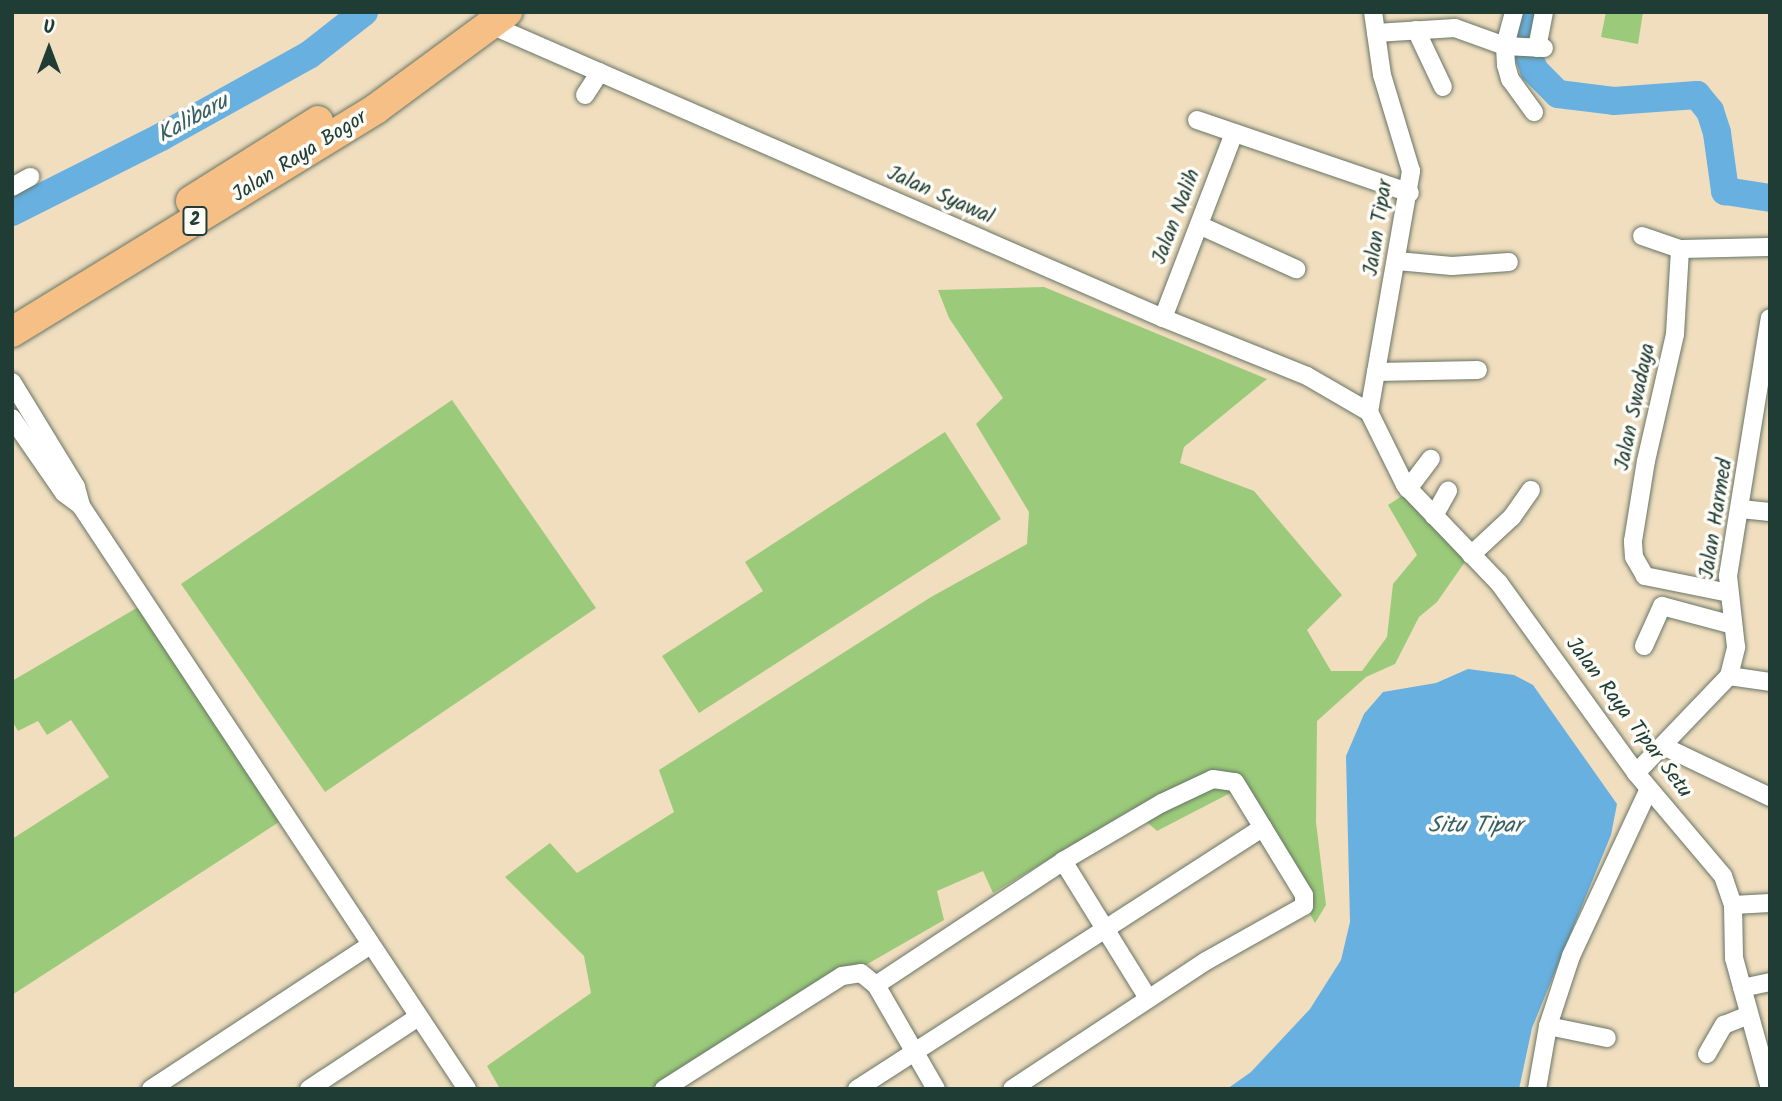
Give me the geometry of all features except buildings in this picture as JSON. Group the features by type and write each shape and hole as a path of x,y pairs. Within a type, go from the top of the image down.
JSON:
{"highway":[{"name":"Jalan Raya Bogor","path":"13,328 377,108 492,16"}],"street":[{"name":"Jalan Tipar","path":"1368,412 1410,193 1405,142 1382,75 1373,12"},
{"path":"1514,12 1507,46 1510,79 1534,112"},
{"path":"1376,33 1455,28 1507,46 1536,48 1544,12"},
{"name":"Jalan Syawal","path":"492,16 600,72 1163,318 1307,376 1368,412"},
{"path":"1416,30 1443,88"},
{"path":"585,95 600,72"},
{"path":"1197,120 1410,193"},
{"name":"Jalan Nalih","path":"1163,318 1234,133"},
{"path":"12,187 30,177"},
{"path":"1199,225 1296,269"},
{"path":"1642,236 1680,249 1770,247"},
{"name":"Jalan Swadaya","path":"1680,249 1675,334 1646,461 1633,549 1645,576 1729,593"},
{"path":"1397,261 1452,266 1509,262"},
{"name":"Jalan Harmed","path":"1729,676 1736,647 1729,593 1741,509 1765,405 1770,318"},
{"path":"1376,372 1478,370"},
{"path":"13,388 76,487 81,506 467,1089"},
{"name":"Jalan Raya Tipar Setu","path":"1368,412 1408,489 1512,599 1636,773 1716,866 1734,905 1733,945 1770,1088"},
{"path":"12,418 64,493 81,506"},
{"path":"1408,489 1431,459"},
{"path":"1472,555 1511,517 1531,490"},
{"path":"1434,516 1448,491"},
{"path":"1741,509 1770,512"},
{"path":"1644,646 1662,606 1734,625"},
{"path":"1636,773 1729,676 1770,682"},
{"path":"1663,746 1770,797"},
{"path":"876,985 1063,861 1161,803 1219,778 1238,785 1304,895 1304,906 1148,998 1012,1089"},
{"path":"1537,1089 1548,1026 1606,874 1650,789"},
{"path":"857,1089 1263,827"},
{"path":"1063,861 1148,998"},
{"path":"1734,905 1770,903"},
{"path":"150,1089 370,945"},
{"path":"664,1089 842,976 861,973 876,985 912,1053 936,1089"},
{"path":"1742,988 1770,982"},
{"path":"1707,1054 1724,1025 1749,1015"},
{"path":"309,1089 418,1017"},
{"path":"1548,1026 1606,1038"}],"green space":[{"path":"1606,12 1643,12 1638,44 1601,37"},
{"path":"1044,287 1267,379 1184,447 1180,463 1254,491 1342,595 1307,630 1331,671 1362,671 1387,637 1393,584 1417,555 1388,505 1408,492 1469,556 1437,602 1419,617 1395,664 1366,677 1317,721 1316,822 1326,905 1315,923 1238,789 1157,831 1132,809 993,893 983,871 937,891 944,920 650,1089 500,1089 487,1066 591,993 584,956 505,877 550,843 577,873 674,812 659,770 931,597 1027,544 1029,512 976,424 1003,398 949,318 938,290"},
{"path":"452,400 596,608 325,792 181,584"},
{"path":"945,432 1001,519 699,713 662,656 763,591 745,562"},
{"path":"140,606 279,822 12,995 12,839 109,777 71,720 47,735 38,721 18,731 12,721 12,681"}],"water":[{"name":"Situ Tipar","path":"1468,669 1514,675 1533,685 1617,804 1611,835 1532,1028 1519,1089 1227,1089 1251,1072 1310,1009 1341,960 1350,922 1346,756 1364,714 1383,692 1436,683"}],"waterway":[{"name":"Kalibaru","path":"12,212 161,137 309,55 364,12"},
{"path":"1528,12 1525,46 1534,70 1558,94 1614,101 1697,95 1710,111 1717,133 1725,191 1770,198"}]}
